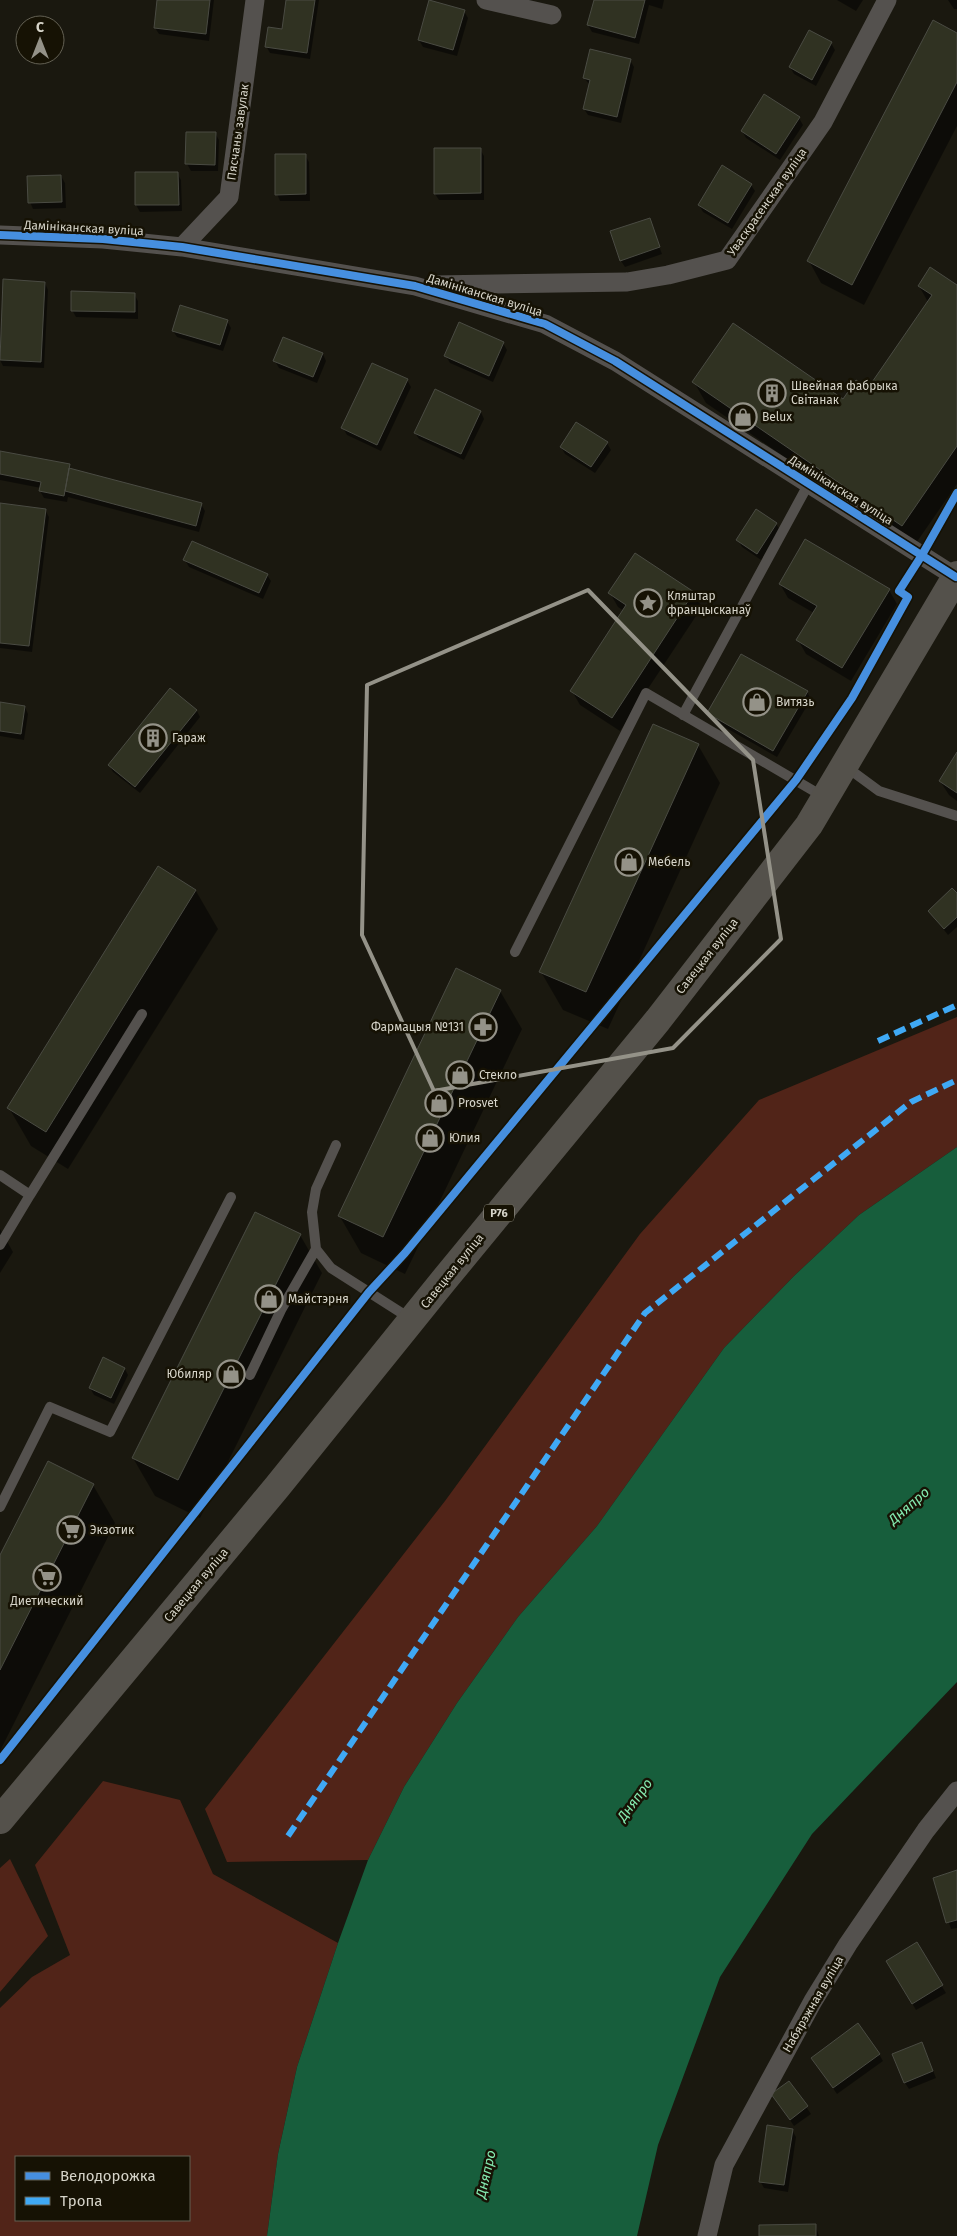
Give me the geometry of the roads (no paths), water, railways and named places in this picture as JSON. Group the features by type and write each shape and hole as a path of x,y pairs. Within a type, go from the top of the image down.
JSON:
{"main road":[{"name":"Савецкая вуліца","path":"0,1820 277,1487 412,1319 658,1020 809,825 957,576"}],"street":[{"name":"Пясчаны завулак","path":"182,247 229,197 255,0"},
{"path":"486,0 552,15"},
{"name":"Уваскрасенская вуліца","path":"414,286 627,282 668,275 727,260 823,122 887,0"},
{"name":"Дамініканская вуліца","path":"0,235 103,239 182,247 414,286 545,324 615,361 957,576"},
{"name":"Набярэжная вуліца","path":"707,2236 724,2165 813,2001 848,1944 926,1830 957,1791"}],"lane":[{"path":"683,715 809,483"},
{"path":"515,952 646,693 825,798"},
{"path":"844,765 879,791 957,816"},
{"path":"0,1245 142,1014"},
{"path":"336,1146 315,1197 312,1212 316,1250 331,1268 412,1319"},
{"path":"0,1175 30,1194"},
{"path":"0,1507 50,1407 110,1432 231,1197"},
{"path":"250,1375 281,1310 316,1250"}],"water":[{"name":"Дняпро","path":"957,1147 957,1682 812,1834 720,1977 658,2145 637,2236 267,2236 278,2154 297,2067 338,1943 368,1860 404,1787 457,1703 518,1617 597,1526 724,1348 794,1276 859,1215"}],"place":[{"name":"Швейная фабрыка Світанак","path":"772,393"},
{"name":"Belux","path":"743,417"},
{"name":"Кляштар францысканаў","path":"648,603"},
{"name":"Витязь","path":"757,702"},
{"name":"Гараж","path":"153,738"},
{"name":"Мебель","path":"629,862"},
{"name":"Фармацыя №131","path":"483,1027"},
{"name":"Стекло","path":"460,1075"},
{"name":"Prosvet","path":"439,1103"},
{"name":"Юлия","path":"430,1138"},
{"name":"Майстэрня","path":"269,1299"},
{"name":"Юбиляр","path":"231,1374"},
{"name":"Экзотик","path":"71,1530"},
{"name":"Диетический","path":"47,1577"}]}
